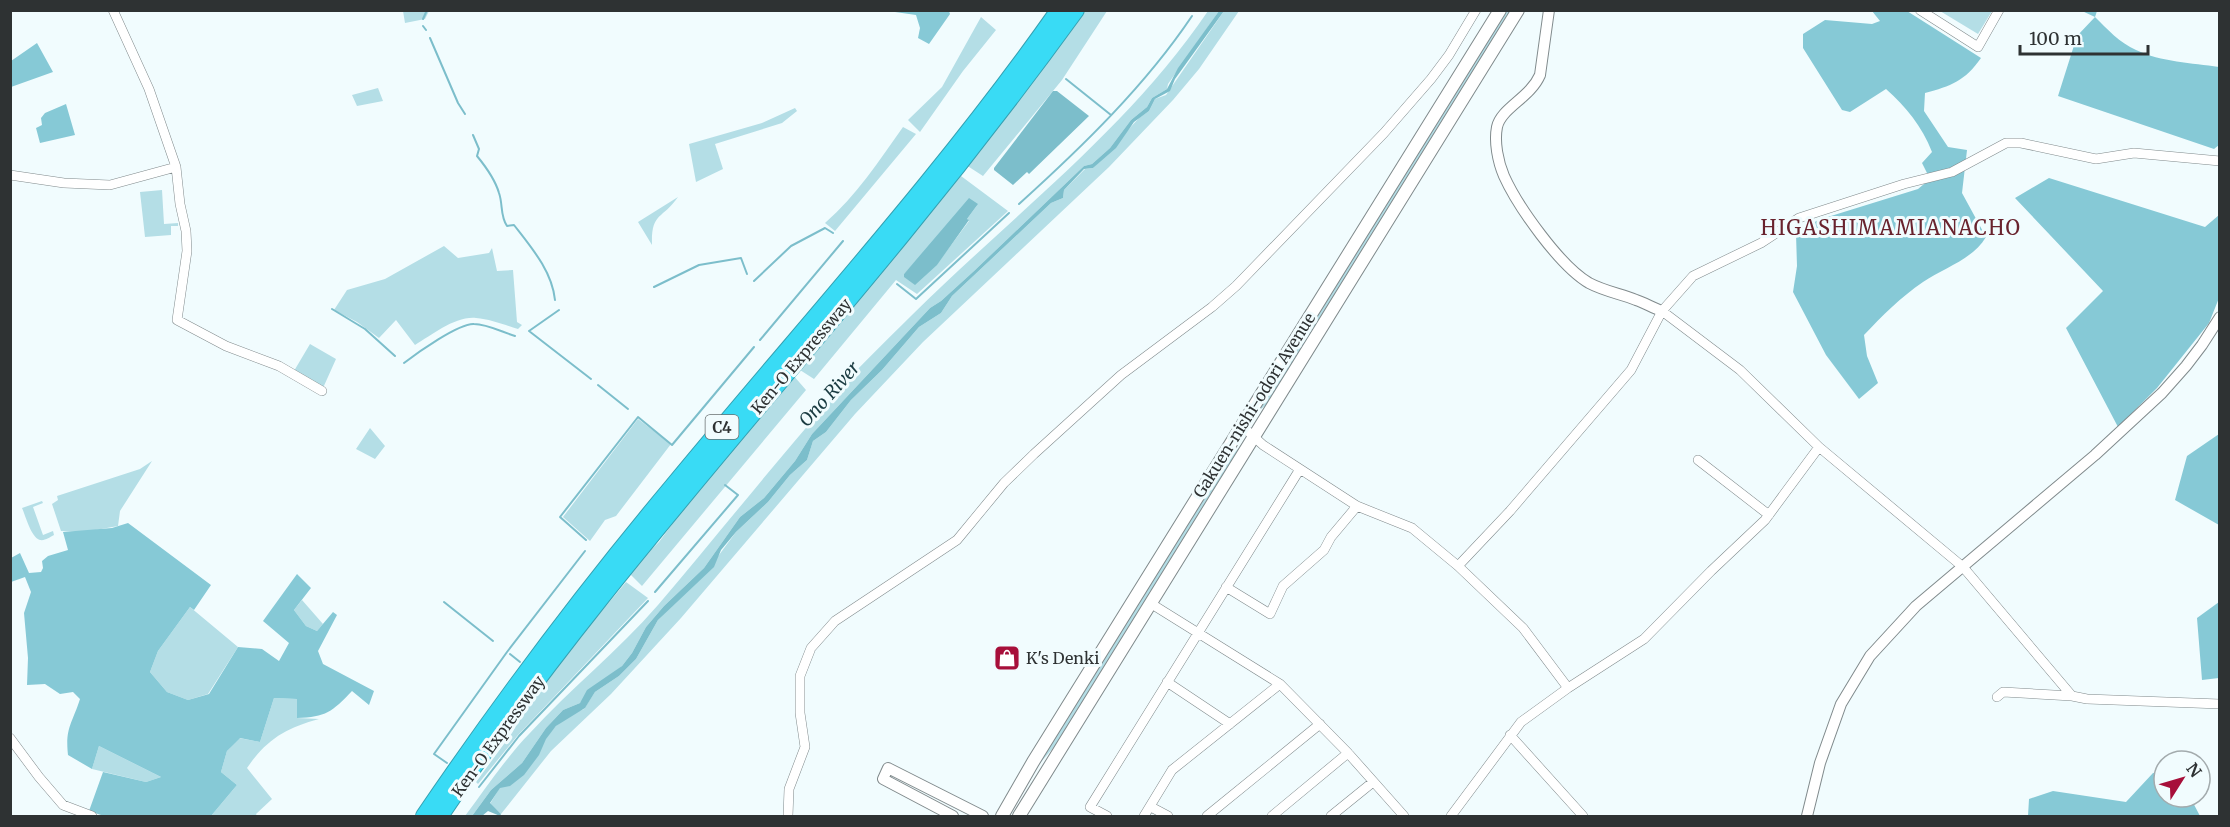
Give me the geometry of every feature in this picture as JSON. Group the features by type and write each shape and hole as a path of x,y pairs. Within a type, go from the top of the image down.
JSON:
{"highway":[{"name":"Ken-O Expressway","path":"424,816 508,698 613,560 670,488 900,216 1005,83 1059,10"},
{"name":"Ken-O Expressway","path":"440,816 545,670 638,550 902,235 997,116 1076,10"}],"main road":[{"name":"Gakuen-nishi-odori Avenue","path":"1002,816 1033,762 1500,10"},
{"name":"Gakuen-nishi-odori Avenue","path":"1019,816 1518,10"}],"street":[{"path":"113,10 149,89 176,167 187,251 177,320 226,346 279,366 322,391"},
{"path":"788,816 789,789 805,747 800,712 801,676 811,648 835,621 957,540 1004,483 1034,454 1121,375 1212,307 1236,286 1384,133 1431,79 1449,55 1476,10"},
{"path":"1549,10 1537,83 1524,98 1500,118 1497,128 1498,154 1504,176 1547,242 1571,268 1588,282 1662,311 1740,370 1819,447 1963,567 2072,696"},
{"path":"1920,10 1978,48 1999,10"},
{"path":"1458,566 1510,512 1631,370 1662,311 1693,276 1761,243 1800,218 1904,184 1952,172 2006,142 2096,159 2134,153 2220,161"},
{"path":"10,175 64,183 110,184 176,167"},
{"path":"1807,816 1820,763 1841,704 1870,656 1916,606 2095,455 2162,393 2187,366 2220,317"},
{"path":"1242,426 1263,445 1357,506 1412,528 1458,566 1523,628 1568,688"},
{"path":"1451,816 1521,722 1568,688 1644,639 1769,515 1819,447"},
{"path":"1698,460 1769,515"},
{"path":"1107,816 1090,807 1300,469"},
{"path":"1226,587 1270,614 1283,586 1324,550 1331,537 1357,506"},
{"path":"1150,603 1280,684 1348,753 1398,814"},
{"path":"1167,682 1230,724"},
{"path":"1144,816 1172,770 1280,684"},
{"path":"1997,697 2003,692 2087,699 2220,704"},
{"path":"1207,816 1320,724"},
{"path":"1510,735 1583,816"},
{"path":"10,738 63,805 92,816"},
{"path":"1272,816 1348,753"},
{"path":"953,816 883,779 888,768 982,816"},
{"path":"1331,816 1373,782"},
{"path":"1151,807 1168,816"}],"shaded area":[{"path":"403,11 429,11 425,19 405,23"},
{"path":"888,11 949,11 950,14 929,44 918,38 920,28 916,15"},
{"path":"1086,11 1107,11 1062,80 983,176 966,165 1030,86"},
{"path":"1208,11 1219,11 1168,84 1167,89 1152,98 1147,107 1131,120 1110,148 1092,164 1084,166 974,271 930,308 812,434 795,461 764,498 740,517 704,568 664,606 646,627 622,666 580,703 563,710 546,728 522,763 491,790 472,816 465,816 520,744 658,605 848,379 950,278 1106,133 1176,54"},
{"path":"1219,11 1224,11 1175,79 1170,91 1155,99 1149,111 1134,122 1116,148 1093,168 1084,169 1064,190 1063,198 1051,203 952,296 941,313 919,327 882,370 851,400 826,432 813,441 807,460 736,532 721,550 714,567 658,620 636,659 619,676 595,692 585,708 556,726 524,775 510,786 500,788 490,803 501,814 500,816 488,811 482,816 472,816 491,790 522,763 546,728 563,710 580,703 587,690 622,666 646,627 664,606 704,568 740,517 764,498 795,461 812,434 930,308 974,271 1084,166 1092,164 1110,148 1131,120 1147,107 1152,98 1167,89 1178,68"},
{"path":"1224,11 1239,11 1199,69 1173,100 1109,167 923,342 855,414 681,618 611,694 551,751 501,814 490,804 500,787 505,786 556,726 570,715 584,709 595,692 619,676 636,659 658,620 719,555 736,532 807,460 813,441 826,432 851,400 882,370 919,327 941,313 952,296 1051,203 1063,198 1064,190 1085,169 1093,168 1139,118 1149,111 1155,99 1166,95"},
{"path":"1507,11 1513,11 1271,401 1261,409 1250,425 1249,423"},
{"path":"1872,11 1907,11 1981,58 1957,82 1925,93 1924,111 1948,147 1967,150 1962,193 1986,237 1966,257 1907,294 1864,335 1867,356 1878,383 1859,399 1826,355 1793,292 1797,266 1796,234 1818,220 1918,189 1930,179 1922,163 1932,152 1918,125 1900,103 1886,89 1850,112 1842,110 1803,48 1803,34 1825,20 1872,24 1880,21"},
{"path":"1940,11 1992,11 1978,34"},
{"path":"2082,11 2097,11 2095,17"},
{"path":"981,17 996,30 963,71 920,132 908,120 942,87"},
{"path":"2095,17 2125,44 2136,50 2177,62 2219,67 2219,145 2214,149 2058,96 2077,36"},
{"path":"37,43 53,72 11,87 11,61"},
{"path":"378,88 383,101 357,106 352,95"},
{"path":"1053,91 1057,91 1089,116 1029,174 1027,172 1013,185 994,168"},
{"path":"66,104 75,135 40,143 36,128 42,125 41,118 45,113"},
{"path":"795,108 797,111 782,123 715,144 723,169 696,182 689,144 762,123"},
{"path":"903,127 916,134 835,231 825,223 857,190"},
{"path":"961,176 1008,211 917,294 896,280 814,379 800,370","holes":["978,204 967,219 969,221 937,264 904,274 930,246"]},
{"path":"2049,178 2205,227 2219,215 2219,298 2209,323 2157,388 2118,427 2066,328 2103,291 2015,198"},
{"path":"162,190 164,224 178,223 178,226 171,226 171,235 145,237 140,192"},
{"path":"678,197 656,221 653,227 652,245 638,222"},
{"path":"969,198 978,204 967,219 969,220 937,265 915,285 904,277 904,274"},
{"path":"444,246 458,258 489,253 492,248 497,271 513,270 517,322 522,325 518,329 487,320 468,318 444,327 415,345 396,320 379,338 357,322 334,310 347,290 385,279"},
{"path":"310,344 336,359 323,388 294,371"},
{"path":"793,375 806,390 642,586 630,574 642,558 659,542 690,500"},
{"path":"638,419 671,444 616,516 605,520 590,541 563,517"},
{"path":"370,428 385,446 375,459 356,449"},
{"path":"2219,434 2219,525 2175,500 2187,456"},
{"path":"1247,436 1061,739 1040,763 1017,802 1020,793 1225,461 1238,449"},
{"path":"152,461 120,511 118,526 84,532 61,531 52,504 58,500 57,496 140,469"},
{"path":"42,501 43,503 33,507 43,535 53,531 54,535 40,540 31,531 22,508"},
{"path":"128,523 211,585 194,610 190,607 158,651 150,672 167,692 188,700 209,694 238,647 262,649 279,661 289,643 263,621 297,574 311,588 294,610 306,626 317,631 333,612 337,615 318,651 323,664 374,691 369,705 352,691 339,704 322,715 297,718 297,699 274,698 260,742 240,738 227,751 221,772 237,785 211,816 104,816 89,811 103,772 146,782 161,777 99,746 92,769 68,755 68,732 80,699 73,692 60,694 45,684 27,685 28,658 24,613 31,592 25,577 11,582 11,558 20,553 29,573 41,572 42,561 48,556 68,550 63,532 112,528"},
{"path":"626,582 648,598 518,735 478,784 476,782 512,733 522,715 586,630"},
{"path":"302,600 323,624 317,631 306,626 294,610"},
{"path":"2219,602 2219,678 2202,680 2197,618"},
{"path":"190,607 238,647 208,694 188,700 167,692 150,672 158,651"},
{"path":"274,698 297,699 297,718 319,719 297,726 278,736 262,749 247,768 272,799 256,814 257,816 211,816 237,785 221,772 227,751 239,738 260,742"},
{"path":"99,746 161,777 146,782 92,769"},
{"path":"2152,774 2152,809 2196,809 2200,816 2028,816 2029,799 2053,791 2126,802"}],"waterway":[{"path":"423,19 427,10"},
{"path":"1019,204 1112,115 1154,67 1192,16"},
{"path":"423,26 426,30"},
{"path":"430,38 465,114"},
{"path":"1066,79 1111,115"},
{"path":"473,135 479,149 477,156 490,173 497,188 505,222 507,226 514,225 540,260 550,279 555,300"},
{"path":"897,284 916,299 1009,213"},
{"path":"754,281 791,246 825,228 833,233"},
{"path":"760,340 843,241"},
{"path":"654,287 699,265 741,258 747,274"},
{"path":"332,309 365,329 395,356"},
{"path":"559,310 529,331 591,379"},
{"path":"404,363 438,339 467,325 484,325 515,336"},
{"path":"586,540 560,517 638,417 672,445 754,347"},
{"path":"598,385 628,409"},
{"path":"655,592 738,495 725,485"},
{"path":"447,763 434,754 507,652 585,551"},
{"path":"479,787 519,736 648,601"},
{"path":"444,602 493,641"},
{"path":"510,654 520,662"}],"place":[{"name":"K's Denki","path":"1007,658"}],"district":[{"name":"HIGASHIMAMIANACHO","path":"1891,227"}],"water label":[{"name":"Ono River","path":"829,394"}]}
